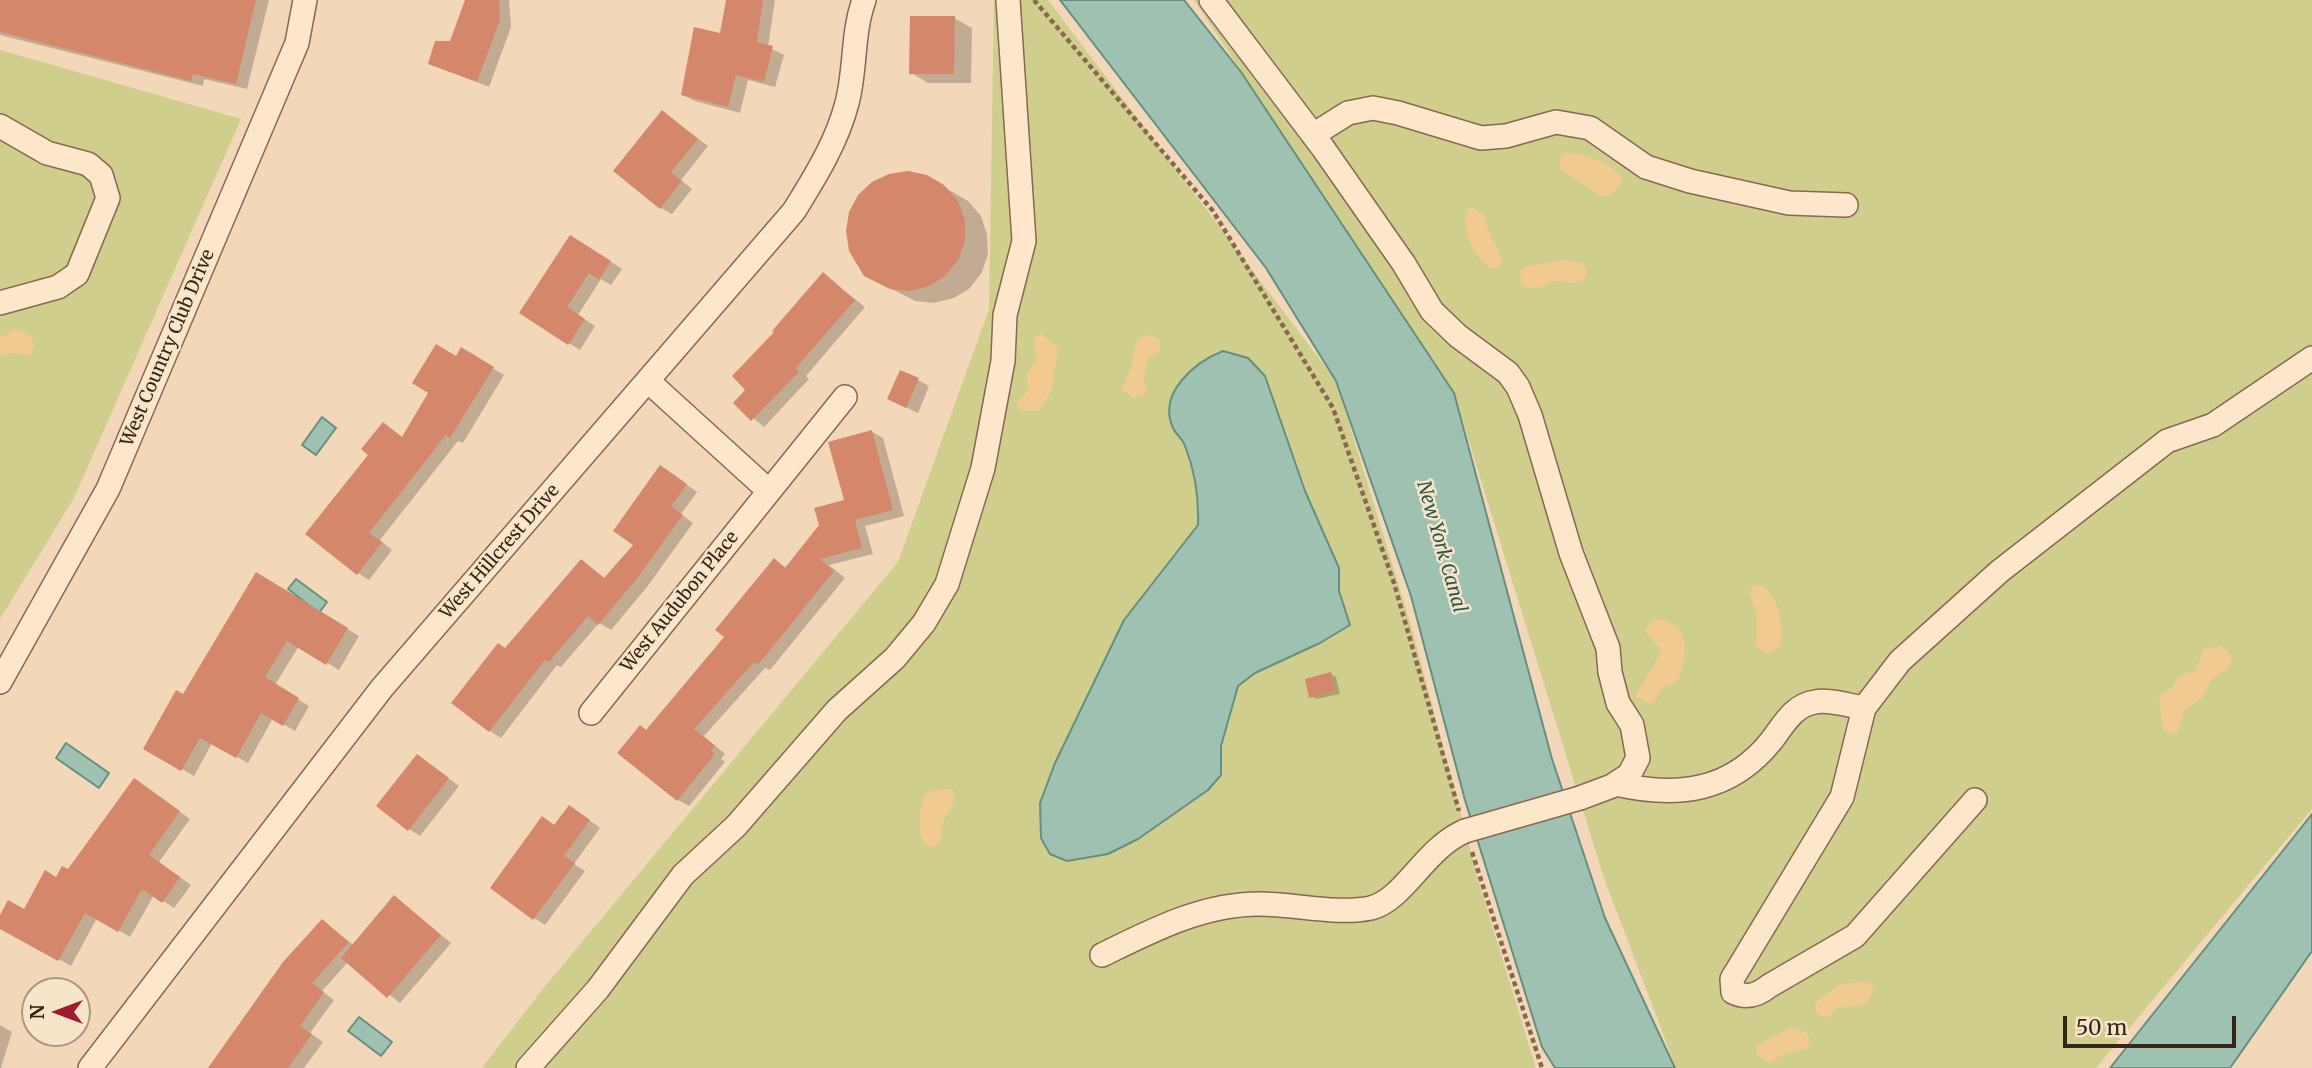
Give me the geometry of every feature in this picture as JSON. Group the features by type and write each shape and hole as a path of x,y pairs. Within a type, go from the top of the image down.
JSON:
{"street":[{"name":"West Country Club Drive","path":"0,682 108,489 297,43 304,0"},
{"path":"528,1068 598,989 683,876 736,826 836,710 895,658 923,623 947,584 983,468 1003,361 1005,315 1024,241 1008,0"},
{"path":"1102,955 1167,924 1229,906 1258,904 1372,908 1394,896 1438,847 1465,828 1580,798 1616,784 1629,775 1638,758 1632,725 1618,703 1610,672 1608,648 1571,553 1530,415 1518,387 1508,373 1458,336 1432,311 1404,264 1313,135 1211,0"},
{"name":"West Hillcrest Drive","path":"90,1068 382,688 794,211 826,158 847,103 859,5"},
{"path":"1313,135 1348,113 1373,108 1481,138 1506,136 1556,122 1590,128 1646,167 1690,181 1789,203 1846,205"},
{"path":"0,126 47,153 88,164 101,175 108,198 77,274 58,287 0,303"},
{"path":"1975,800 1855,936 1758,995 1740,995 1733,992 1732,979 1842,797 1864,708 1900,661 2010,562 2167,440 2213,425 2312,358"},
{"path":"648,381 769,491"},
{"name":"West Audubon Place","path":"591,712 845,397"},
{"path":"1616,784 1643,790 1703,789 1740,771 1770,742 1790,714 1815,702 1864,708"}],"path":[{"path":"1034,0 1213,211 1333,408 1394,583 1465,828 1542,1068"}],"shaded area":[{"path":"994,0 1048,0 1336,381 1411,625 1480,886 1536,1068 482,1068 542,990 898,562 989,309"},
{"path":"1194,0 2312,0 2312,809 2096,1068 1676,1068 1604,878 1454,393"},
{"path":"0,50 241,119 74,498 0,619"}],"sand":[{"path":"1568,153 1590,157 1611,167 1622,178 1617,189 1609,195 1601,196 1559,169 1562,155"},
{"path":"1470,206 1485,215 1488,229 1499,252 1502,264 1492,269 1479,258 1469,241 1465,222"},
{"path":"1563,260 1583,263 1587,273 1583,280 1573,283 1554,281 1535,289 1522,285 1520,271 1524,267"},
{"path":"15,329 30,334 34,344 31,356 12,353 0,356 0,338"},
{"path":"1041,333 1058,349 1051,392 1039,411 1019,411 1016,405 1029,388 1026,375 1038,358 1033,347 1035,338"},
{"path":"1152,335 1160,341 1159,353 1148,358 1144,379 1147,391 1142,396 1133,398 1122,389 1131,368 1137,341"},
{"path":"1761,585 1776,603 1782,630 1780,646 1767,654 1756,646 1757,616 1750,594 1752,586"},
{"path":"1653,619 1674,624 1684,639 1685,649 1678,679 1664,687 1651,704 1635,696 1662,651 1644,630"},
{"path":"2221,645 2228,651 2232,661 2228,669 2211,680 2202,698 2184,711 2177,734 2163,731 2159,700 2162,693 2171,689 2179,675 2196,671 2203,650"},
{"path":"953,790 953,803 942,824 939,844 931,847 922,840 920,813 923,800 929,792"},
{"path":"1864,981 1870,983 1874,989 1866,1004 1837,1008 1832,1015 1825,1018 1815,1012 1816,1002 1839,985"},
{"path":"1793,1027 1807,1033 1810,1040 1807,1049 1784,1054 1769,1063 1756,1055 1757,1045"}],"water":[{"name":"New York Canal","path":"1060,0 1184,0 1241,72 1454,393 1552,759 1605,918 1675,1068 1555,1068 1542,1047 1465,800 1411,596 1336,381 1266,268"},
{"path":"1223,351 1248,358 1265,376 1305,491 1339,568 1339,591 1350,625 1320,643 1255,673 1238,686 1221,746 1221,775 1208,790 1138,839 1108,854 1067,861 1050,854 1041,838 1040,803 1055,763 1124,620 1198,525 1194,475 1184,444 1173,428 1169,415 1170,403 1174,391 1191,371"},
{"path":"322,417 336,428 316,455 302,445"},
{"path":"296,579 327,602 319,613 288,589"},
{"path":"66,743 109,773 99,788 56,758"},
{"path":"2312,814 2312,951 2230,1068 2110,1068"},
{"path":"359,1017 392,1042 381,1056 348,1031"}],"building":[{"path":"0,0 256,0 236,84 193,74 191,81 0,32"},
{"path":"465,0 499,0 500,20 477,82 428,64 435,41 450,41"},
{"path":"726,0 763,0 757,42 773,46 764,82 736,75 728,107 681,95 694,27 720,33"},
{"path":"910,16 955,16 954,74 909,74"},
{"path":"662,110 698,139 671,172 682,181 660,209 613,171"},
{"path":"908,171 927,175 944,185 958,201 965,220 965,240 959,259 946,275 930,286 910,291 890,289 864,276 849,251 846,231 849,212 858,195 872,182 889,174"},
{"path":"570,235 611,261 599,280 589,273 567,307 585,319 568,345 519,313"},
{"path":"823,272 855,300 796,368 799,372 751,421 733,403 745,390 732,376 774,332 772,331"},
{"path":"436,344 456,356 461,347 494,367 450,438 446,435 369,533 382,542 357,575 305,534 368,455 361,449 383,422 402,437 428,393 412,383"},
{"path":"900,370 919,378 906,408 887,399"},
{"path":"872,430 893,510 855,520 862,548 820,559 834,571 758,665 754,662 694,729 715,746 711,751 715,754 677,801 617,753 640,725 646,730 724,637 715,630 774,558 785,568 819,525 814,508 844,500 828,442"},
{"path":"660,465 687,484 671,506 683,515 635,581 598,625 588,616 549,662 545,660 489,732 451,703 498,643 505,648 581,559 604,578 633,545 613,531"},
{"path":"256,572 348,628 326,665 287,641 265,677 299,698 283,726 261,713 236,758 200,738 181,771 143,749 176,690 183,694"},
{"path":"1331,672 1335,691 1309,698 1305,679"},
{"path":"417,754 449,778 408,831 376,806"},
{"path":"134,778 180,811 149,855 180,877 162,903 142,889 118,932 85,913 58,961 0,929 0,915 8,900 24,909 45,870 56,877 62,866 68,869"},
{"path":"569,805 590,820 564,856 575,863 533,920 490,888 542,816 554,825"},
{"path":"394,895 441,935 387,998 341,958"},
{"path":"322,919 349,942 312,983 324,992 300,1026 312,1034 288,1068 208,1068 283,962"}]}
